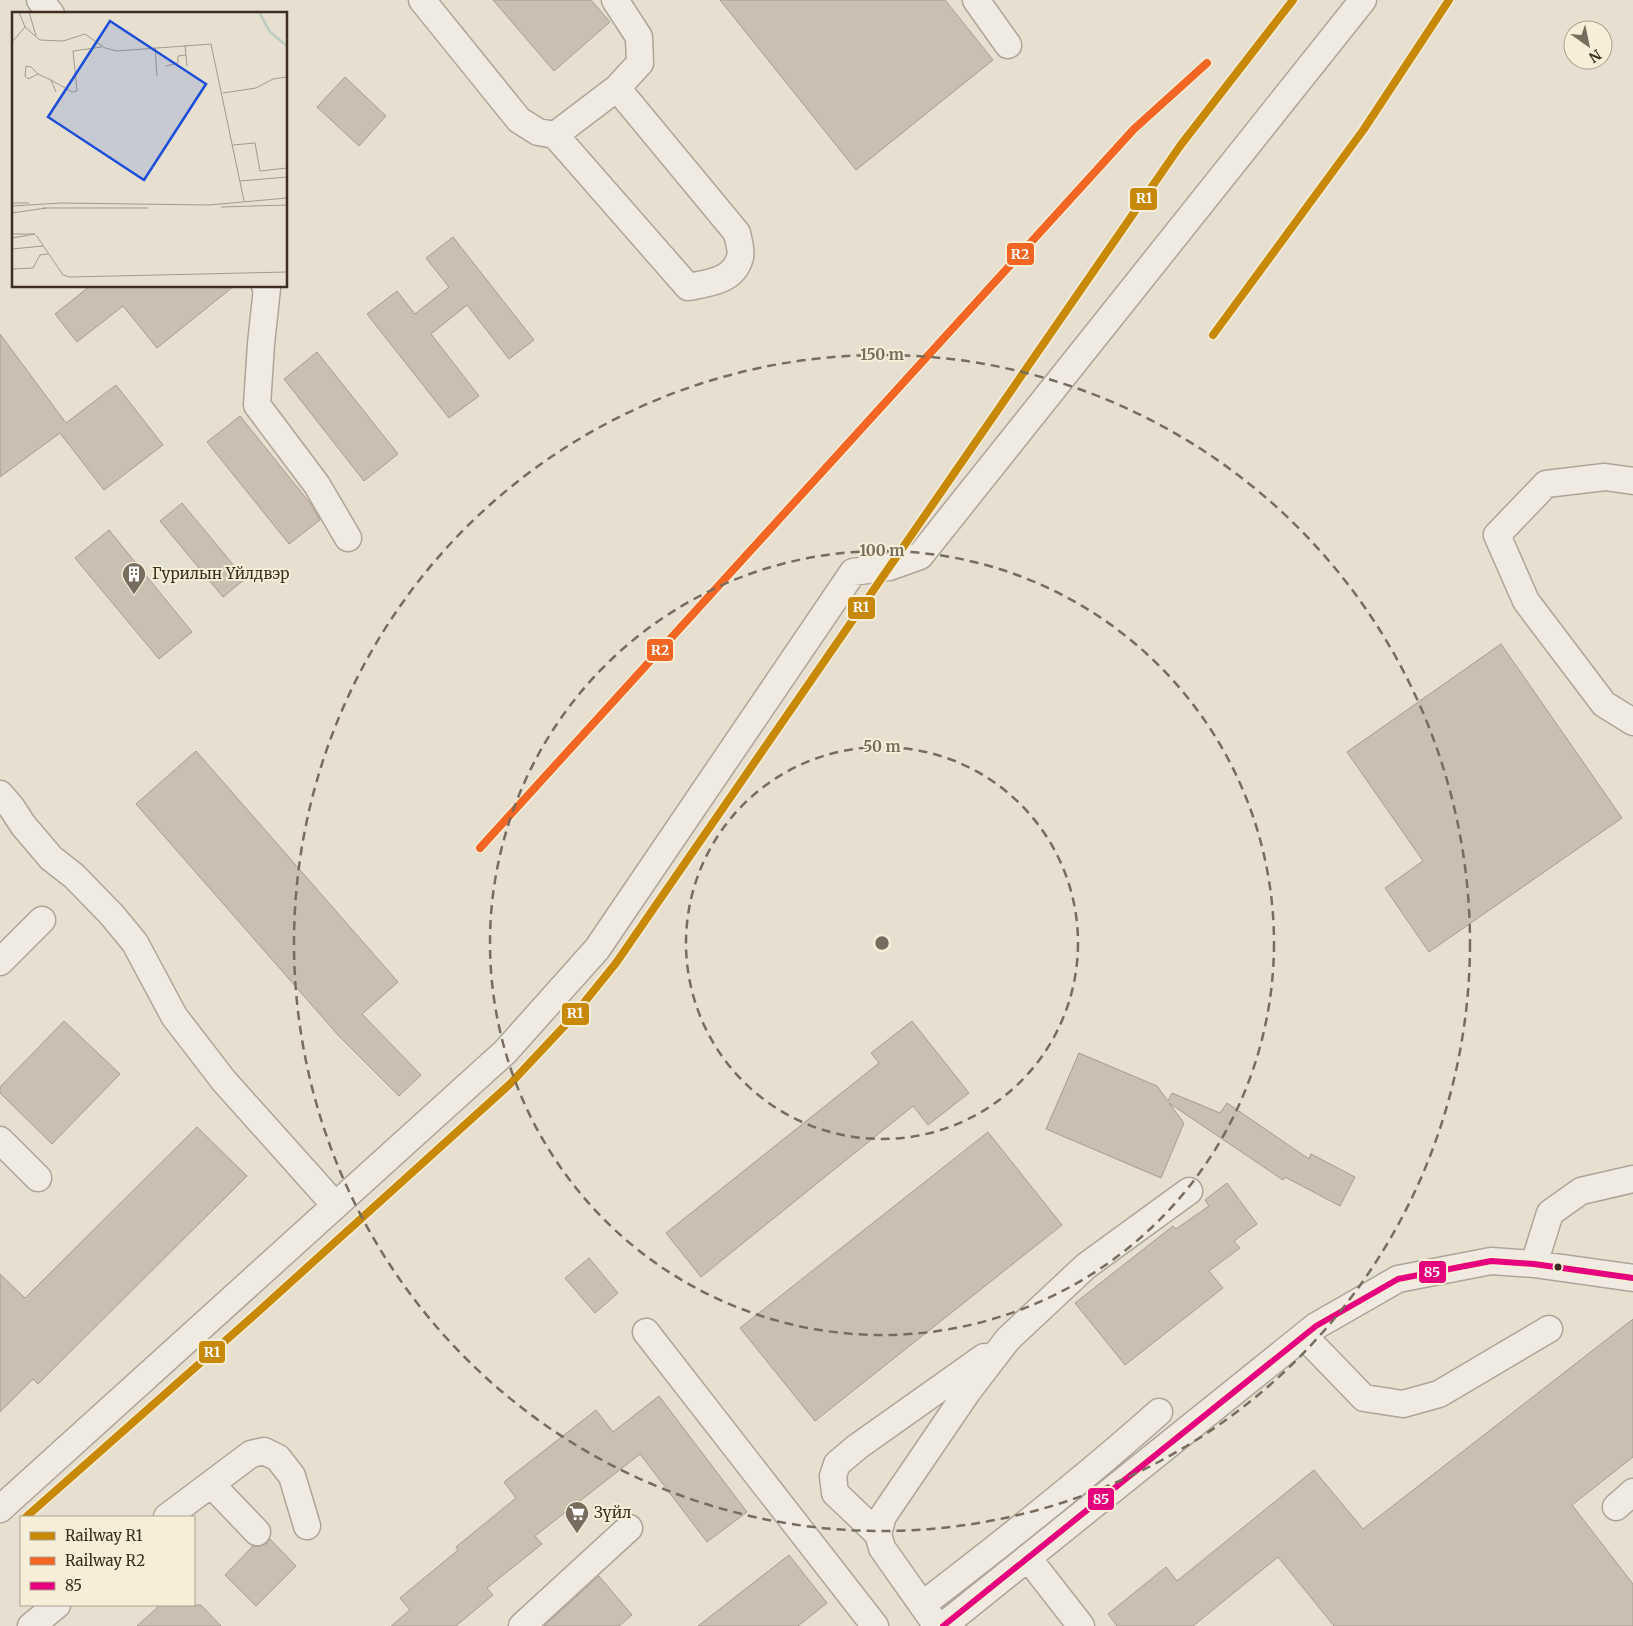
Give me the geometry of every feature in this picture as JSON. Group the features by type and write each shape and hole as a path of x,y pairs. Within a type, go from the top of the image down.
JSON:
{"street":[{"path":"40,0 49,12"},
{"path":"422,0 519,120 538,132 555,135 688,286 712,282 731,274 741,256 737,233 617,88"},
{"path":"555,135 617,88 640,63 639,37 614,0"},
{"path":"976,0 1008,46"},
{"path":"0,1509 504,1052 597,949 853,572 889,567 920,556 1363,0"},
{"path":"267,288 257,405 317,485 348,538"},
{"path":"1633,481 1606,477 1546,484 1497,534 1526,601 1604,704 1633,722"},
{"path":"0,794 51,858 74,876 112,915 135,943 174,1016 224,1082 335,1205"},
{"path":"0,962 42,920"},
{"path":"0,1140 38,1178"},
{"path":"1534,1264 1550,1213 1581,1191 1633,1179"},
{"path":"937,1626 882,1548 878,1534 835,1493 833,1476 837,1464 857,1447 927,1399 1008,1339 1086,1266 1188,1191"},
{"path":"943,1626 1316,1326 1398,1279 1491,1261 1534,1264 1633,1278"},
{"path":"1304,1336 1364,1398 1403,1404 1439,1394 1549,1329"},
{"path":"646,1332 875,1626"},
{"path":"878,1534 883,1516 968,1391 1008,1339"},
{"path":"922,1605 1000,1545 1128,1440 1159,1412"},
{"path":"168,1516 251,1454 264,1451 278,1458 292,1476 307,1526"},
{"path":"211,1484 257,1532"},
{"path":"522,1626 630,1528"},
{"path":"1028,1558 1081,1626"},
{"path":"31,1626 56,1606"}],"building":[{"path":"493,0 591,0 610,22 554,71"},
{"path":"720,0 945,0 993,60 856,170"},
{"path":"345,77 386,116 359,146 317,107"},
{"path":"453,237 534,340 509,359 467,305 431,334 479,396 449,418 367,314 397,291 415,314 449,287 426,258"},
{"path":"88,288 232,288 157,348 123,306 77,342 55,314"},
{"path":"0,334 66,423 116,385 163,445 104,490 60,433 0,477"},
{"path":"317,352 398,454 364,481 284,379"},
{"name":"Гурилын Үйлдвэр","path":"240,416 310,503 320,520 289,544 207,442"},
{"path":"182,503 245,579 223,597 160,521"},
{"name":"Гурилын Үйлдвэр","path":"109,530 192,632 159,659 75,558"},
{"path":"1501,644 1622,818 1429,952 1385,888 1423,861 1347,752"},
{"path":"196,751 398,982 362,1014 421,1075 399,1096 338,1035 136,804"},
{"path":"64,1021 120,1074 52,1144 0,1093 0,1087"},
{"path":"912,1021 969,1093 928,1125 913,1106 701,1277 666,1233 879,1063 871,1053"},
{"path":"1079,1053 1157,1086 1168,1101 1172,1093 1220,1113 1227,1103 1309,1159 1311,1154 1355,1177 1340,1206 1285,1177 1283,1180 1169,1103 1184,1123 1161,1178 1046,1129"},
{"path":"197,1127 247,1176 38,1384 33,1379 0,1412 0,1274 25,1298"},
{"path":"988,1132 1062,1225 815,1421 740,1328"},
{"path":"1227,1183 1257,1224 1234,1241 1240,1248 1209,1271 1223,1288 1125,1365 1075,1303 1173,1226 1176,1229 1209,1206 1205,1200"},
{"path":"589,1258 618,1293 595,1313 565,1278"},
{"path":"1633,1319 1633,1457 1572,1505 1633,1584 1633,1626 1334,1626 1278,1557 1193,1626 1117,1626 1108,1614 1166,1567 1177,1581 1314,1470 1363,1529"},
{"path":"659,1396 747,1512 707,1542 640,1454 535,1536 542,1544 487,1588 493,1595 456,1626 391,1626 410,1610 400,1598 458,1550 456,1547 516,1498 504,1482 596,1410 613,1432"},
{"path":"270,1539 296,1566 256,1606 225,1575 253,1546 261,1546"},
{"path":"789,1555 827,1603 798,1626 698,1626"},
{"path":"599,1576 632,1615 619,1626 544,1626"},
{"path":"201,1605 221,1626 137,1626 159,1606"}],"rail line":[{"name":"R1","path":"27,1516 260,1310 510,1084 570,1020 616,963 1180,146 1293,0"},
{"name":"R1","path":"1213,335 1364,129 1449,0"},
{"name":"R2","path":"480,848 1134,129 1207,63"}],"transit line":[{"name":"85","path":"943,1626 1316,1326 1398,1279 1491,1261 1534,1264 1633,1278"}],"place":[{"name":"Гурилын Үйлдвэр","path":"134,595"},
{"name":"Зүйл","path":"577,1534"}]}
